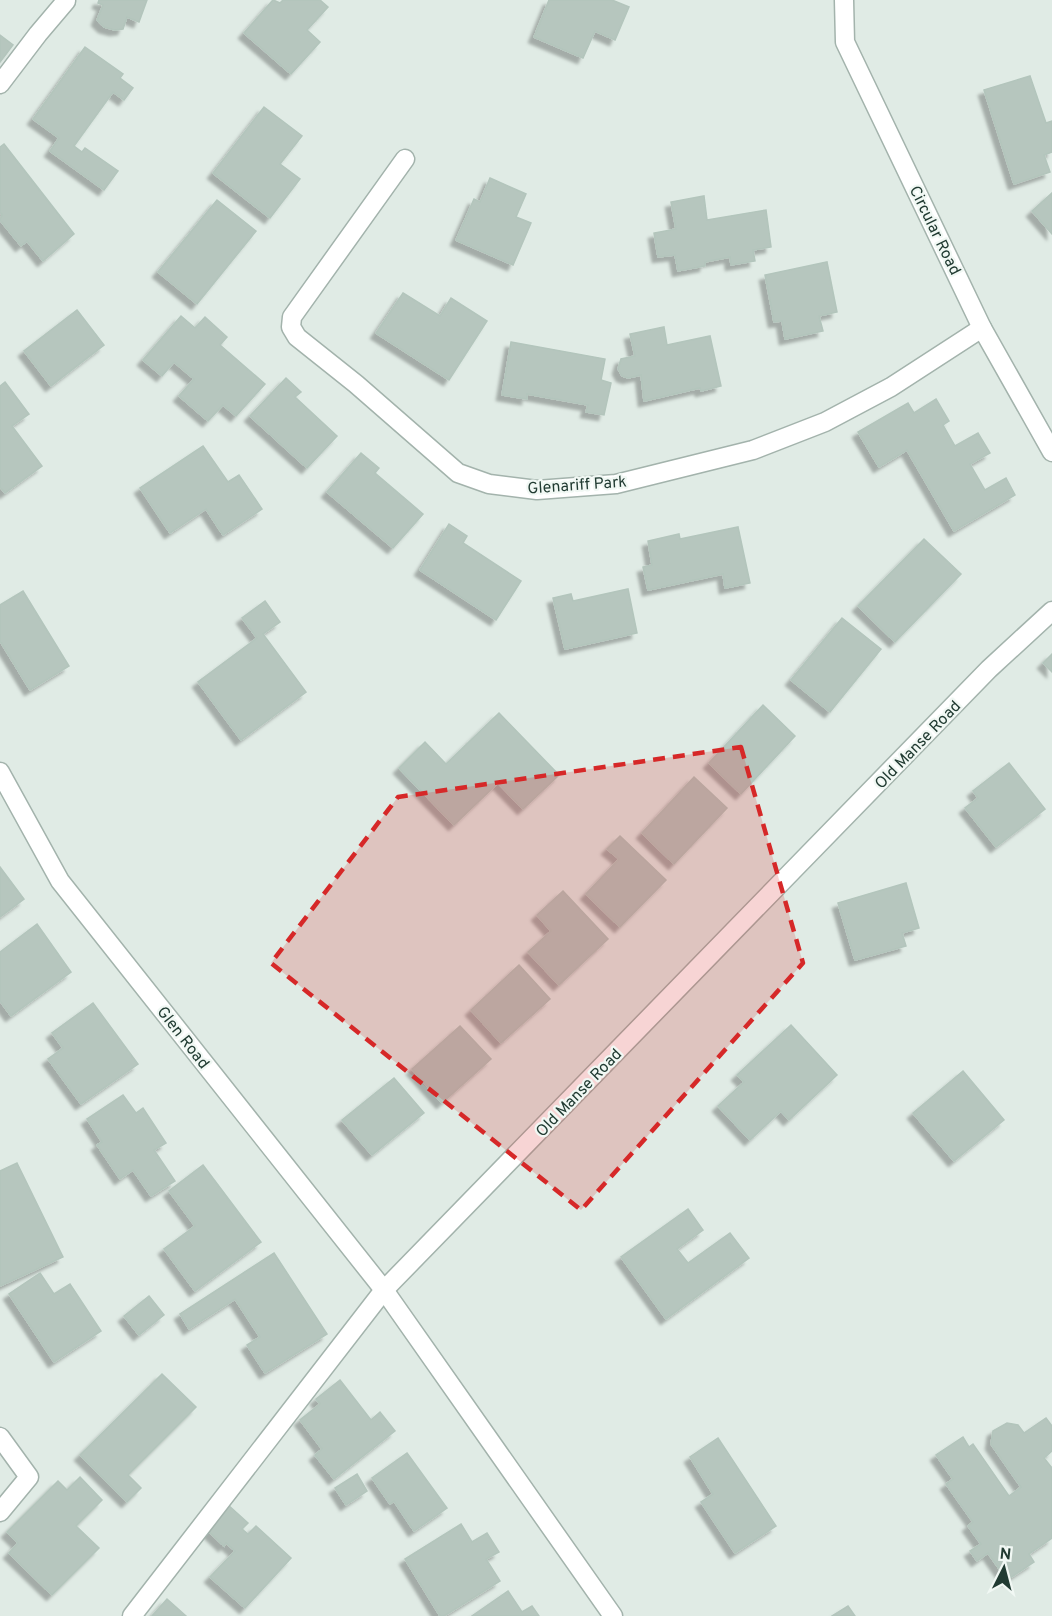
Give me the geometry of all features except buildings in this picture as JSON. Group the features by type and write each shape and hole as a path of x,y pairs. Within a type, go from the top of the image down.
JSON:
{"street":[{"name":"Circular Road","path":"844,0 845,42 982,328 1052,452"},
{"path":"0,84 66,1"},
{"name":"Glenariff Park","path":"405,159 292,317 291,327 297,337 356,384 458,473 489,484 537,490 616,484 753,450 825,422 891,387 982,328"},
{"name":"Old Manse Road","path":"132,1616 384,1290 989,669 1052,611"},
{"name":"Glen Road","path":"0,772 60,881 384,1290"},
{"path":"384,1290 614,1616"},
{"path":"0,1437 29,1477 0,1512"}],"highlighted area":[{"path":"741,747 803,963 581,1210 271,963 398,797"}]}
